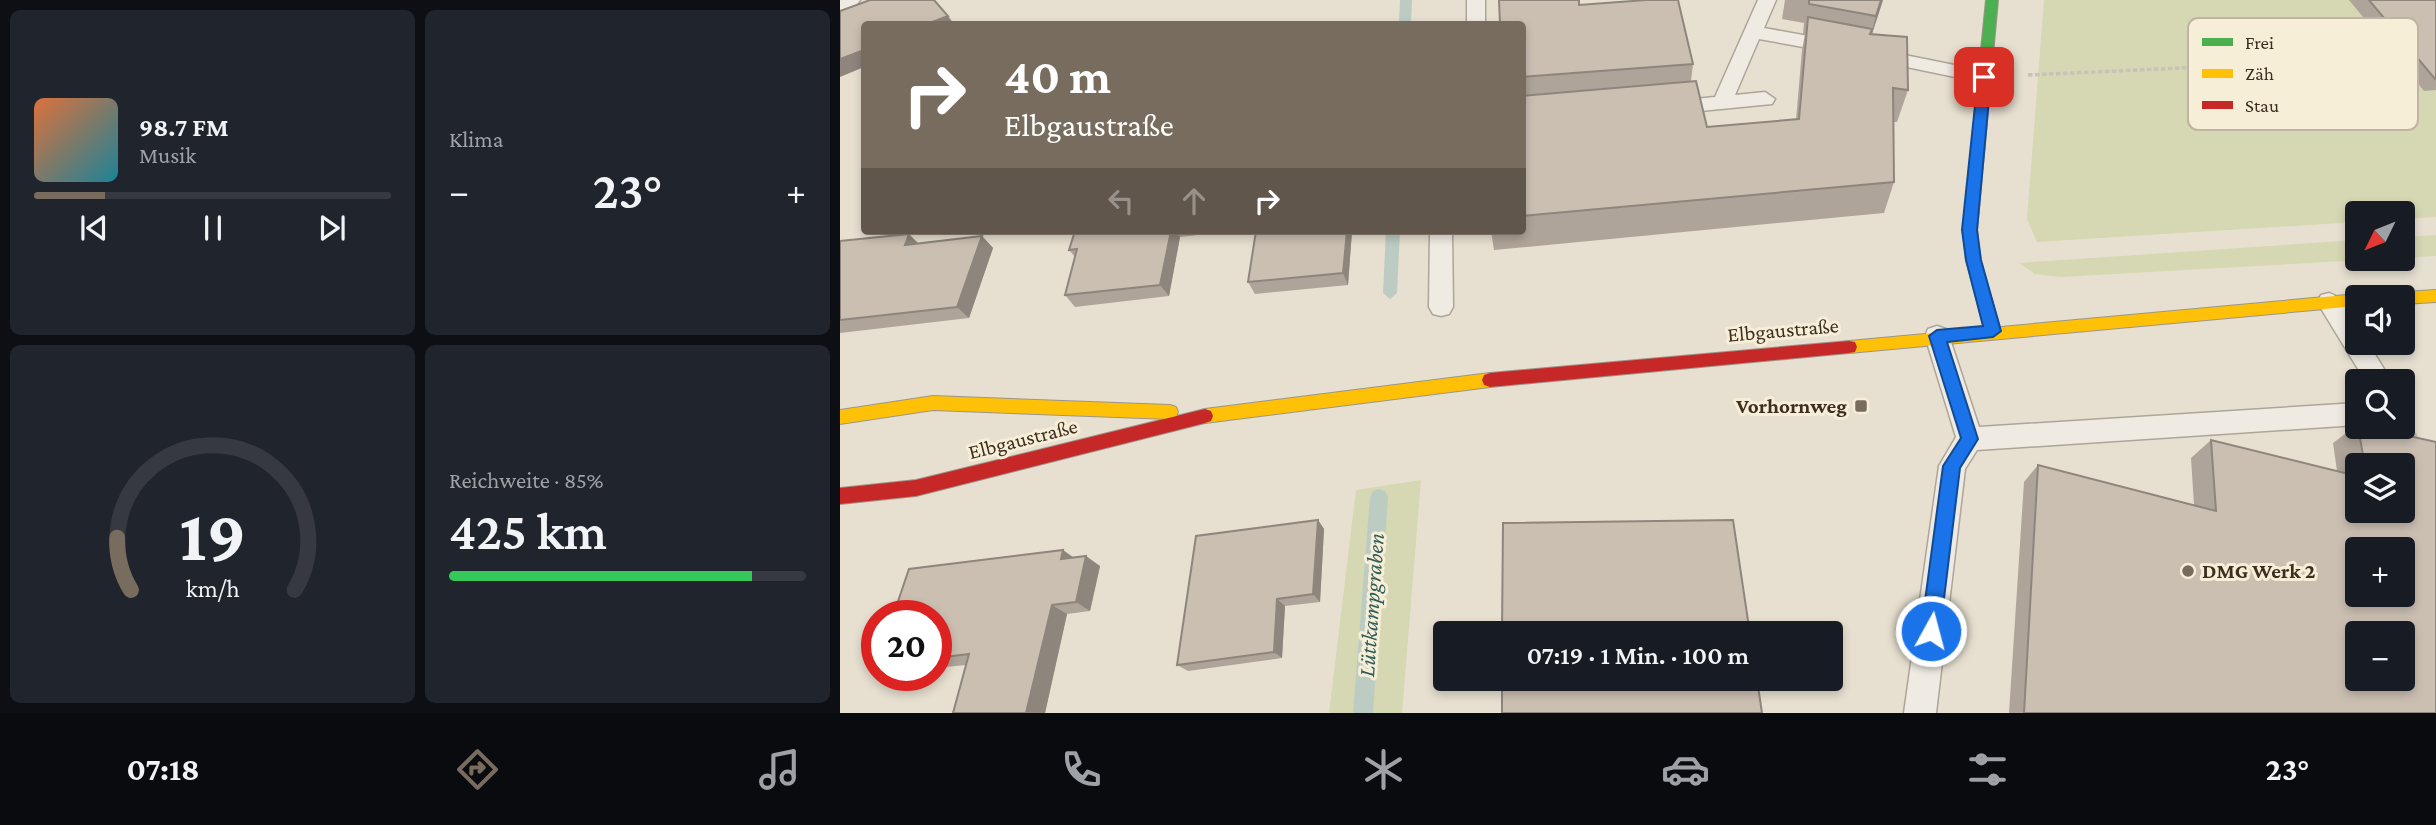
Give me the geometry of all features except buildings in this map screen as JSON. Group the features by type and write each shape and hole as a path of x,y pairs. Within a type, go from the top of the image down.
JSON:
{"main road":[{"path":"1992,0 1970,230 1973,260 1993,331"},
{"path":"2415,297 2436,296"},
{"name":"Elbgaustraße","path":"840,496 916,488 1214,413 1517,377 1937,336 2345,301"},
{"name":"Elbgaustraße","path":"840,417 933,403 1214,413"}],"street":[{"path":"840,2 846,0"}],"lane":[{"path":"1476,0 1476,21"},
{"path":"1722,102 1767,0"},
{"path":"1751,32 1984,77"},
{"path":"1656,108 1765,99"},
{"path":"1441,235 1441,307"},
{"path":"2329,302 2372,369"},
{"path":"1937,336 1970,439"},
{"path":"1970,439 2345,415"},
{"path":"1920,713 1952,466 1970,439"}],"path":[{"path":"1984,77 2188,67"},
{"path":"2415,436 2423,450"}],"green space":[{"path":"2044,0 2436,0 2436,217 2415,218 2415,201 2345,201 2345,223 2037,242 2027,219"},
{"path":"2436,235 2436,256 2415,257 2415,236"},
{"path":"2345,241 2345,261 2061,277 2035,274 2019,263"},
{"path":"1421,480 1402,713 1329,713 1356,490"}],"waterway":[{"name":"Lüttkampgraben","path":"1405,21 1406,0"},
{"name":"Lüttkampgraben","path":"1390,293 1393,235"},
{"name":"Lüttkampgraben","path":"1363,713 1379,497"}],"traffic: fast":[{"path":"1992,0 1970,230 1973,260 1993,331"}],"traffic: slow":[{"path":"2415,297 2436,296"},
{"path":"1849,347 2345,301"},
{"path":"1205,416 1490,380"},
{"path":"840,417 933,403 1170,412"}],"traffic: jam":[{"path":"1490,380 1849,347"},
{"path":"840,496 916,488 1205,416"}],"place":[{"name":"Vorhornweg","path":"1861,406"},
{"name":"DMG Werk 2","path":"2188,571"}],"route":[{"path":"1931,631 1952,466 1970,439 1937,336 1993,331 1973,260 1970,230 1984,77"}]}
